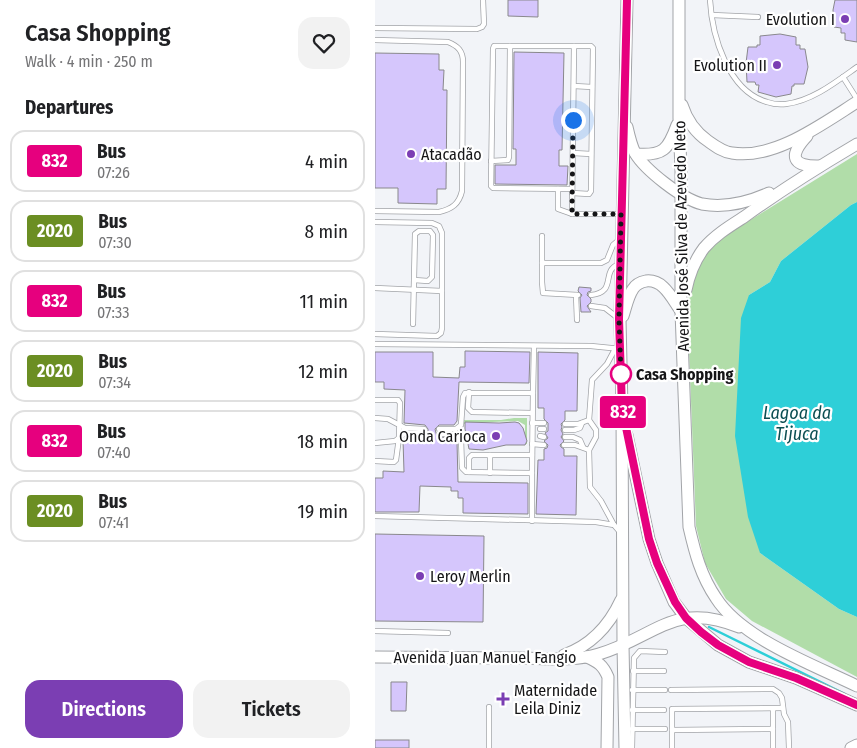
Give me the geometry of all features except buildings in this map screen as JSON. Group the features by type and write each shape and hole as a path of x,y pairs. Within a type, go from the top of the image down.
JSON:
{"street":[{"path":"625,748 630,726 623,645 622,408 618,349 627,0"},
{"name":"Avenida José Silva de Azevedo Neto","path":"679,0 681,311 689,527 694,550 704,578 716,600 732,618 781,650 857,686"},
{"path":"679,96 685,116 696,133 730,153 751,154 794,140 857,101"},
{"path":"623,115 636,154 661,180 680,194 701,204 725,205 747,202 796,181"},
{"path":"636,154 650,155 659,153 667,148 679,118"},
{"path":"816,128 797,147 796,158 800,164 806,166 821,166"},
{"path":"681,311 689,276 705,248 717,236 796,181 857,144"},
{"path":"620,322 631,292 635,286 644,282 655,281 665,287 681,311"},
{"path":"622,408 649,539 657,563 675,602 686,618 718,645 749,662 796,678 857,705"},
{"path":"553,659 584,647 595,639 614,614 623,595"},
{"name":"Avenida Juan Manuel Fangio","path":"375,657 553,659 587,657 623,645 661,625 697,617 715,619 750,631"},
{"path":"587,657 604,668 607,677 607,748"},
{"path":"851,748 857,745"}],"lane":[{"path":"375,28 482,28 483,0"},
{"path":"710,0 712,15 724,58 730,71 738,84 762,100 777,105 795,102 819,92 855,68 857,76"},
{"path":"712,15 758,17"},
{"path":"375,40 448,42 462,53 463,72 462,192 460,199 456,205 448,210 439,212 375,211"},
{"path":"496,46 510,46 574,46 593,48 590,192 558,189 493,188 491,186 493,49 496,46"},
{"path":"491,161 505,161 509,157 510,46"},
{"path":"572,214 574,46"},
{"path":"843,77 857,101"},
{"path":"574,86 592,87"},
{"path":"573,153 591,154"},
{"path":"558,189 558,209 572,214 621,214"},
{"path":"375,222 432,223 439,226 442,233 441,333 437,336 375,334"},
{"path":"413,324 415,234 419,231 430,231 433,235 432,277 428,281 414,280"},
{"path":"542,236 543,293 577,295 577,320"},
{"path":"542,263 601,263 607,260 613,244 621,238"},
{"path":"591,295 603,292 607,287 609,272 620,263"},
{"path":"375,288 442,292"},
{"path":"591,306 605,308 620,322"},
{"path":"375,344 591,346 618,349 592,380 589,420 596,430 589,450 590,487 623,536"},
{"path":"531,521 534,346"},
{"path":"469,392 468,408 471,412 532,413"},
{"path":"531,473 469,472 462,468 461,439 459,436 439,432 459,428 461,425 465,393 533,393"},
{"path":"375,400 398,400 400,402 400,425 396,460 394,462 375,462"},
{"path":"375,418 388,419 405,428 424,431 403,434 390,442 375,443"},
{"path":"565,424 582,423 589,420"},
{"path":"532,423 544,423"},
{"path":"565,430 580,428 582,423"},
{"path":"565,437 577,438 583,447"},
{"path":"532,444 544,444"},
{"path":"564,445 583,447 589,450"},
{"path":"469,472 470,455 532,455"},
{"path":"490,455 490,473"},
{"path":"375,516 596,522 614,525"},
{"path":"375,631 448,632"},
{"path":"632,748 630,726 633,658 640,652 665,652"},
{"path":"633,671 664,671"},
{"path":"671,690 773,689 782,698 788,722 789,748"},
{"path":"632,690 665,690"},
{"path":"489,707 489,748"},
{"path":"672,748 672,710 783,708"},
{"path":"773,709 773,748"},
{"path":"632,710 664,710"},
{"path":"630,726 665,729"},
{"path":"672,730 773,729"}],"green space":[{"path":"857,154 857,202 781,261 770,282 749,295 760,553 839,609 857,617 857,677 752,621 726,599 705,563 696,526 687,301 695,275 710,245"},
{"path":"527,418 527,444 525,444 525,425 518,421 464,424 464,420"}],"water":[{"name":"Lagoa da Tijuca","path":"857,202 857,617 839,609 760,553 748,517 735,436 741,318 749,295 770,282 781,261"}],"waterway":[{"path":"709,627 845,694"}],"bus line":[{"name":"832","path":"627,0 619,319 622,408 649,539 657,563 675,602 686,618 701,632 718,645 749,662 796,678 857,705"}],"place":[{"name":"Evolution I","path":"845,19"},
{"name":"Evolution II","path":"777,65"},
{"name":"Atacadão","path":"411,154"},
{"name":"Casa Shopping","path":"621,374"},
{"name":"Onda Carioca","path":"496,436"},
{"name":"Leroy Merlin","path":"420,576"},
{"name":"Maternidade Leila Diniz","path":"503,699"}],"route":[{"path":"573,120 572,214 621,214 619,319 621,374"}]}
